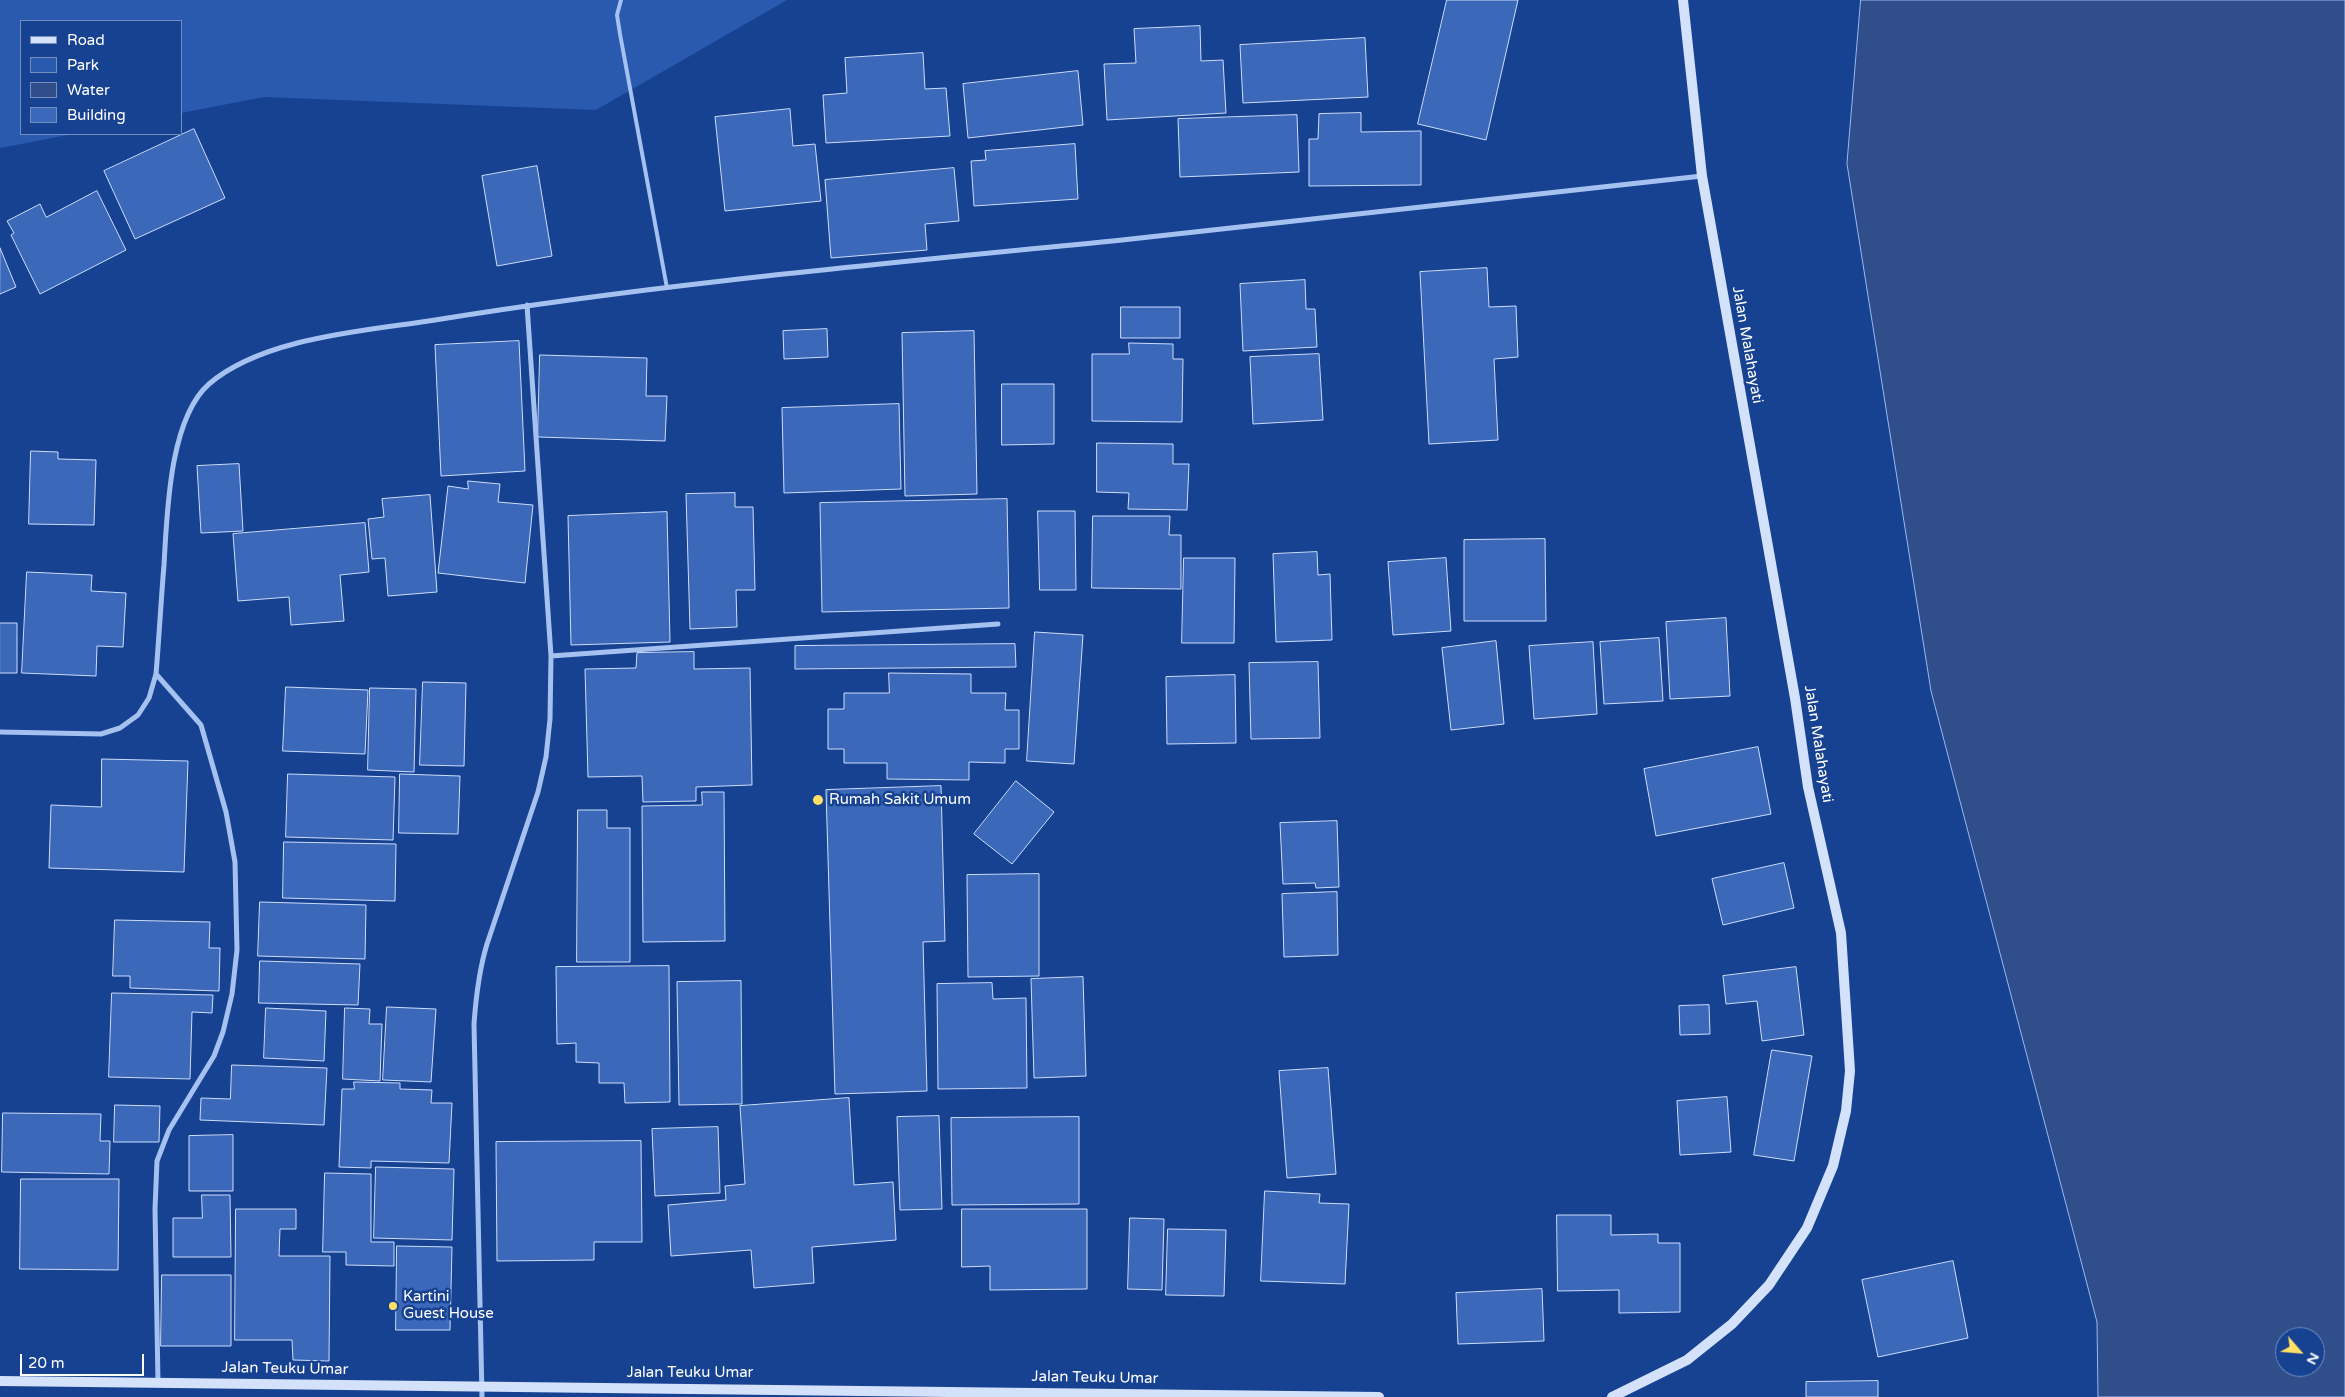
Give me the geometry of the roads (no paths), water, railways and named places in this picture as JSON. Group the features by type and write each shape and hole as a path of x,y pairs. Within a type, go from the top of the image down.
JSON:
{"main road":[{"name":"Jalan Malahayati","path":"1612,1397 1687,1360 1732,1324 1769,1285 1807,1228 1833,1166 1846,1111 1850,1070 1841,933 1808,787 1795,698 1702,176 1682,0"},
{"name":"Jalan Teuku Umar","path":"0,1381 158,1383 481,1392 1379,1397"}],"street":[{"path":"0,732 102,734 120,728 138,715 149,698 156,674 168,501 175,453 188,415 207,385 252,357 304,341 527,305 667,288 1702,176"},
{"path":"481,1392 474,1024 476,997 479,968 538,792 546,757 550,719 551,656 527,305"},
{"path":"551,656 998,624"},
{"path":"156,674 200,725 219,786 235,862 237,950 232,994 214,1056 169,1130 157,1161 158,1383"}],"lane":[{"path":"621,0 617,15 667,288"}],"water":[{"path":"1861,0 2345,0 2345,1397 2098,1397 2097,1322 1931,691 1847,164"}],"place":[{"name":"Rumah Sakit Umum","path":"818,800"},
{"name":"Kartini Guest House","path":"393,1306"}]}
